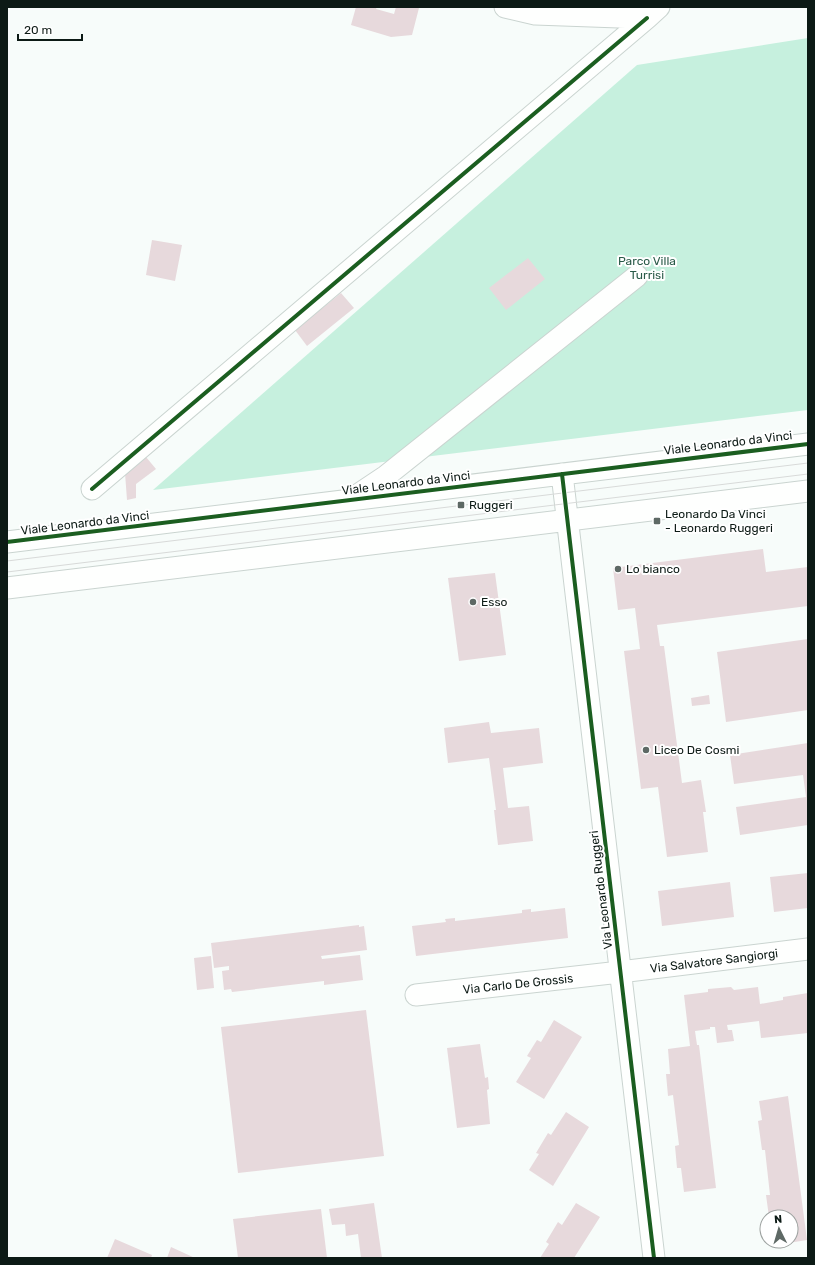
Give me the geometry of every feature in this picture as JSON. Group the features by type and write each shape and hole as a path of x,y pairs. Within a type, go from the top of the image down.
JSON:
{"street":[{"path":"505,7 535,14 653,12"},
{"path":"92,489 653,12"},
{"path":"350,500 386,476 637,276"},
{"name":"Viale Leonardo da Vinci","path":"7,542 808,444"},
{"name":"Via Leonardo Ruggeri","path":"562,474 654,1258"},
{"path":"7,588 808,491"},
{"name":"Via Salvatore Sangiorgi","path":"620,972 808,949"},
{"name":"Via Carlo De Grossis","path":"416,995 620,972"}],"green space":[{"name":"Parco Villa Turrisi","path":"808,38 808,410 153,490 637,65"}],"building":[{"path":"356,7 377,7 376,9 394,14 396,7 419,8 412,35 391,37 351,25"},
{"path":"152,240 182,245 175,281 146,275"},
{"path":"528,258 545,279 506,310 489,288"},
{"path":"341,293 354,308 307,346 295,330"},
{"path":"146,457 156,469 136,484 136,498 127,500 125,473"},
{"path":"763,549 766,572 808,567 808,606 657,625 660,646 664,646 682,783 701,780 706,812 703,812 708,852 667,857 658,787 641,789 624,651 640,649 635,608 618,610 613,568"},
{"path":"495,573 506,655 459,661 448,578"},
{"path":"808,639 808,710 726,722 717,652"},
{"path":"709,695 710,704 692,706 691,698"},
{"path":"489,722 491,733 539,728 543,763 503,768 508,808 529,806 533,841 498,845 494,810 496,810 489,758 448,763 444,728"},
{"path":"808,743 808,825 740,835 736,807 806,797 803,775 734,784 730,755"},
{"path":"808,873 808,908 774,912 770,877"},
{"path":"730,882 734,917 662,926 658,891"},
{"path":"565,908 568,938 416,956 412,926 446,922 445,919 455,918 455,921 522,913 522,910 531,909 531,912"},
{"path":"359,925 359,927 364,926 367,950 321,956 322,959 360,955 363,980 324,985 324,981 232,992 231,989 224,990 222,971 229,970 229,966 214,968 211,943"},
{"path":"211,956 214,988 197,990 194,958"},
{"path":"731,987 734,990 758,987 760,1004 783,1000 783,997 808,993 808,1033 761,1038 759,1021 727,1025 728,1030 732,1030 734,1041 717,1043 715,1027 695,1031 697,1045 699,1045 716,1188 684,1192 681,1168 677,1168 675,1146 679,1145 673,1095 668,1096 666,1074 670,1074 668,1049 690,1046 684,995 708,992 708,989"},
{"path":"366,1010 384,1156 238,1173 221,1027"},
{"path":"554,1020 582,1037 544,1099 516,1082 531,1058 527,1056 537,1040 541,1042"},
{"path":"480,1044 485,1078 488,1077 489,1089 487,1090 490,1124 457,1128 447,1048"},
{"path":"788,1096 807,1240 799,1241 799,1209 768,1209 766,1195 770,1195 765,1150 762,1150 758,1121 762,1120 759,1101"},
{"path":"566,1112 589,1127 553,1186 529,1170 539,1154 536,1153 548,1133 551,1135"},
{"path":"374,1203 382,1258 361,1258 358,1234 346,1236 345,1224 332,1225 329,1209"},
{"path":"576,1203 600,1217 574,1258 540,1258 549,1244 546,1242 558,1222 562,1225"},
{"path":"321,1209 327,1258 238,1258 233,1219"},
{"path":"115,1239 152,1255 151,1258 107,1258"},
{"path":"171,1247 195,1258 167,1258"}],"tram line":[{"path":"7,561 808,463"},
{"path":"7,572 808,474"}],"cycle path":[{"path":"92,489 647,18"},
{"path":"7,542 808,444"},
{"path":"562,474 654,1258"}],"place":[{"name":"Ruggeri","path":"461,505"},
{"name":"Leonardo Da Vinci - Leonardo Ruggeri","path":"657,521"},
{"name":"Lo bianco","path":"618,569"},
{"name":"Esso","path":"473,602"},
{"name":"Liceo De Cosmi","path":"646,750"}]}
